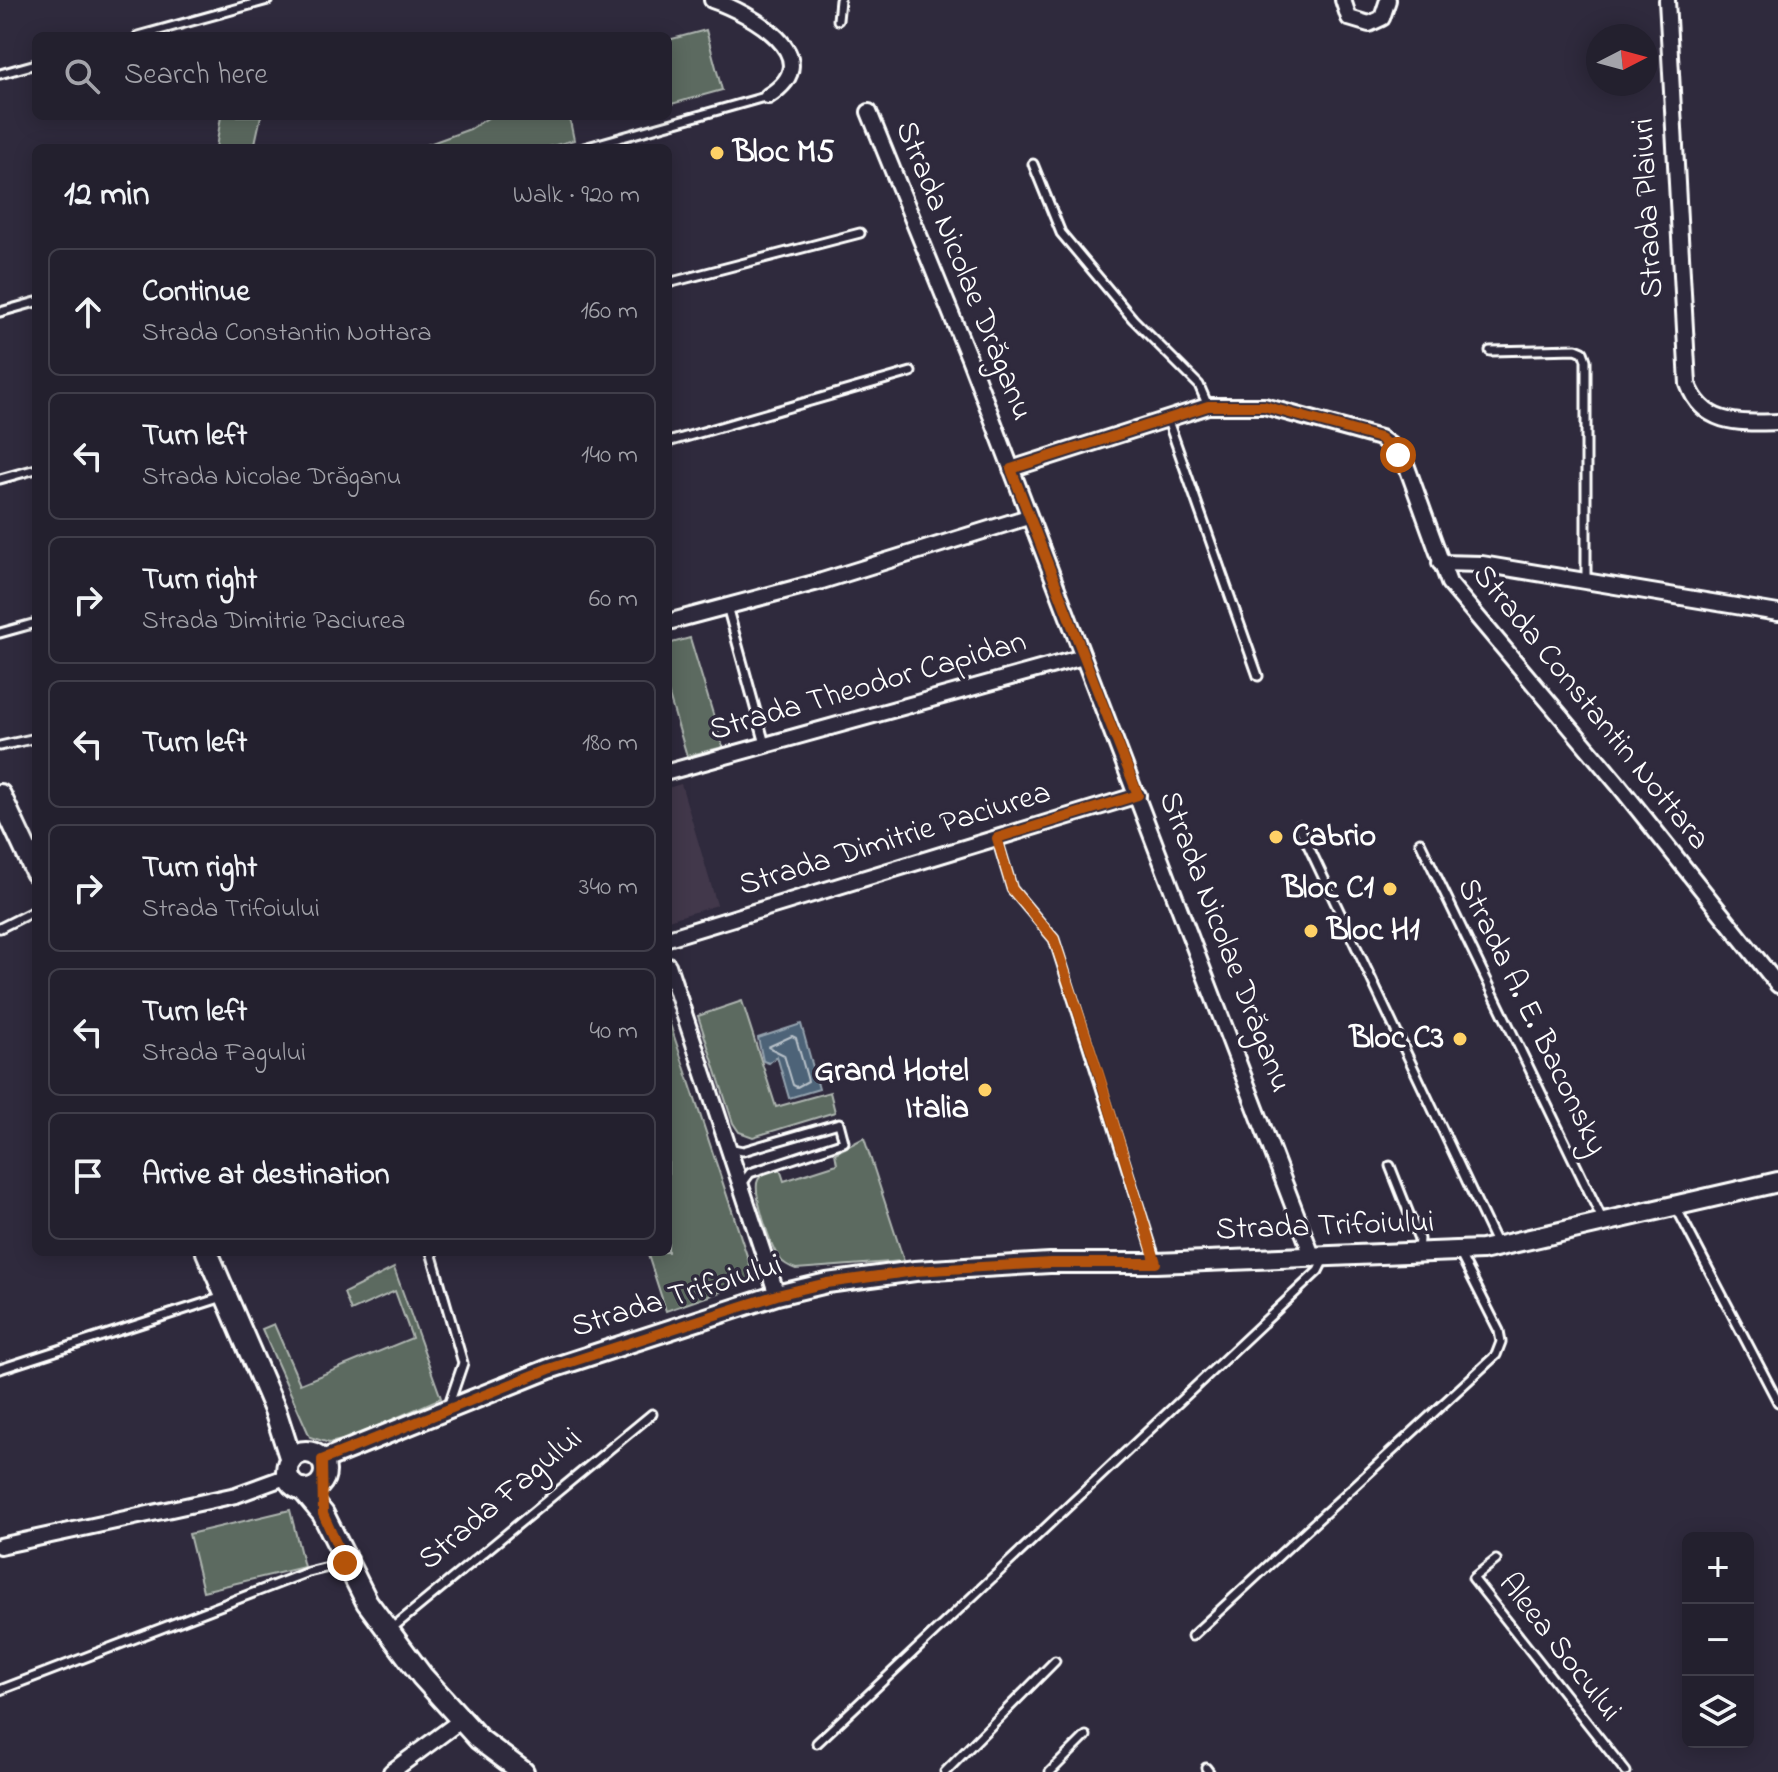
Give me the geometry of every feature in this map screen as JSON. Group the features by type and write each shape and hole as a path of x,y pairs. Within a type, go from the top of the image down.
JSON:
{"main road":[{"path":"0,795 32,863"},
{"path":"209,1256 345,1563 388,1631 460,1721 523,1772"}],"street":[{"path":"712,0 763,24 784,47 790,70 786,83 768,96"},
{"path":"1343,0 1349,18 1362,24 1382,18 1388,0"},
{"name":"Strada Plaiuri","path":"1667,0 1685,369 1693,396 1702,408 1727,422 1778,422"},
{"name":"Strada Nicolae Drăganu","path":"869,112 1319,1258"},
{"name":"Strada Constantin Nottara","path":"1011,469 1208,406 1264,406 1380,438 1390,445 1413,481 1449,583 1617,783 1778,985"},
{"path":"672,621 1028,517"},
{"path":"1440,563 1482,564 1778,613"},
{"name":"Strada Theodor Capidan","path":"672,771 1083,657"},
{"name":"Strada Dimitrie Paciurea","path":"672,937 1138,795"},
{"path":"672,978 777,1295"},
{"name":"Strada Trifoiului","path":"306,1470 549,1369 777,1295 844,1280 915,1271 1050,1263 1319,1258 1498,1247 1601,1217 1675,1205 1778,1182"},
{"path":"0,1546 247,1492 306,1470"},
{"path":"391,1772 460,1721"}],"lane":[{"path":"152,32 268,0"},
{"path":"838,20 840,0"},
{"path":"0,74 32,65"},
{"path":"598,144 768,96"},
{"path":"1033,164 1061,233 1133,319 1199,385 1208,406"},
{"path":"672,282 860,233"},
{"path":"0,312 32,303"},
{"path":"1490,351 1576,349 1583,352 1586,360 1586,580"},
{"path":"672,441 911,372"},
{"path":"1167,417 1258,676"},
{"path":"0,479 32,470"},
{"path":"727,606 765,744"},
{"path":"0,633 32,624"},
{"path":"0,746 32,739"},
{"name":"Strada Trifoiului","path":"1299,826 1498,1247"},
{"path":"997,838 1012,889 1054,939 1156,1263"},
{"name":"Strada A. E. Baconsky","path":"1420,842 1601,1217"},
{"path":"0,928 32,912"},
{"path":"726,1148 743,1151 839,1123 844,1142 750,1173 740,1187"},
{"path":"1390,1166 1419,1239 1418,1253"},
{"path":"1675,1205 1778,1402"},
{"path":"1192,1636 1496,1355 1501,1342 1499,1331 1459,1251"},
{"path":"432,1256 463,1363 447,1409"},
{"path":"817,1743 1318,1271 1319,1258"},
{"path":"0,1369 227,1296"},
{"name":"Strada Fagului","path":"388,1631 652,1414"},
{"name":"Aleea Socului","path":"1496,1560 1473,1578 1626,1772"},
{"path":"0,1690 280,1582 345,1563"},
{"path":"945,1772 1055,1661"},
{"path":"1050,1772 1086,1736"}],"shaded area":[{"path":"681,784 717,905 672,919 672,787"}],"green space":[{"path":"706,30 722,90 672,104 672,39"},
{"path":"220,120 260,120 255,144 217,144"},
{"path":"485,120 570,120 574,140 560,144 429,144 470,129"},
{"path":"690,638 723,747 687,756 672,705 672,643"},
{"path":"742,1001 776,1107 830,1092 835,1112 753,1137 739,1132 733,1123 698,1016"},
{"path":"672,1030 755,1280 666,1311 648,1256 672,1256"},
{"path":"864,1138 904,1261 796,1269 787,1265 776,1253 768,1233 760,1207 758,1180 780,1169 784,1181 837,1164 835,1153"},
{"path":"394,1268 441,1398 351,1438 329,1443 310,1437 262,1329 274,1324 300,1384 412,1338 395,1291 351,1311 344,1293"},
{"path":"290,1510 304,1567 203,1591 189,1534"}],"water":[{"path":"801,1024 819,1089 789,1098 777,1056 769,1063 763,1061 758,1038"}],"place":[{"name":"Bloc M5","path":"717,153"},
{"name":"Cabrio","path":"1276,837"},
{"name":"Bloc C1","path":"1390,889"},
{"name":"Bloc H1","path":"1311,931"},
{"name":"Bloc C3","path":"1460,1039"},
{"name":"Grand Hotel Italia","path":"985,1090"}],"route":[{"path":"345,1563 323,1514 322,1480 325,1470 322,1460 549,1369 777,1295 844,1280 915,1271 1050,1263 1156,1263 1054,939 1012,889 997,838 1138,795 1011,469 1208,406 1264,406 1380,438 1398,455"}]}
